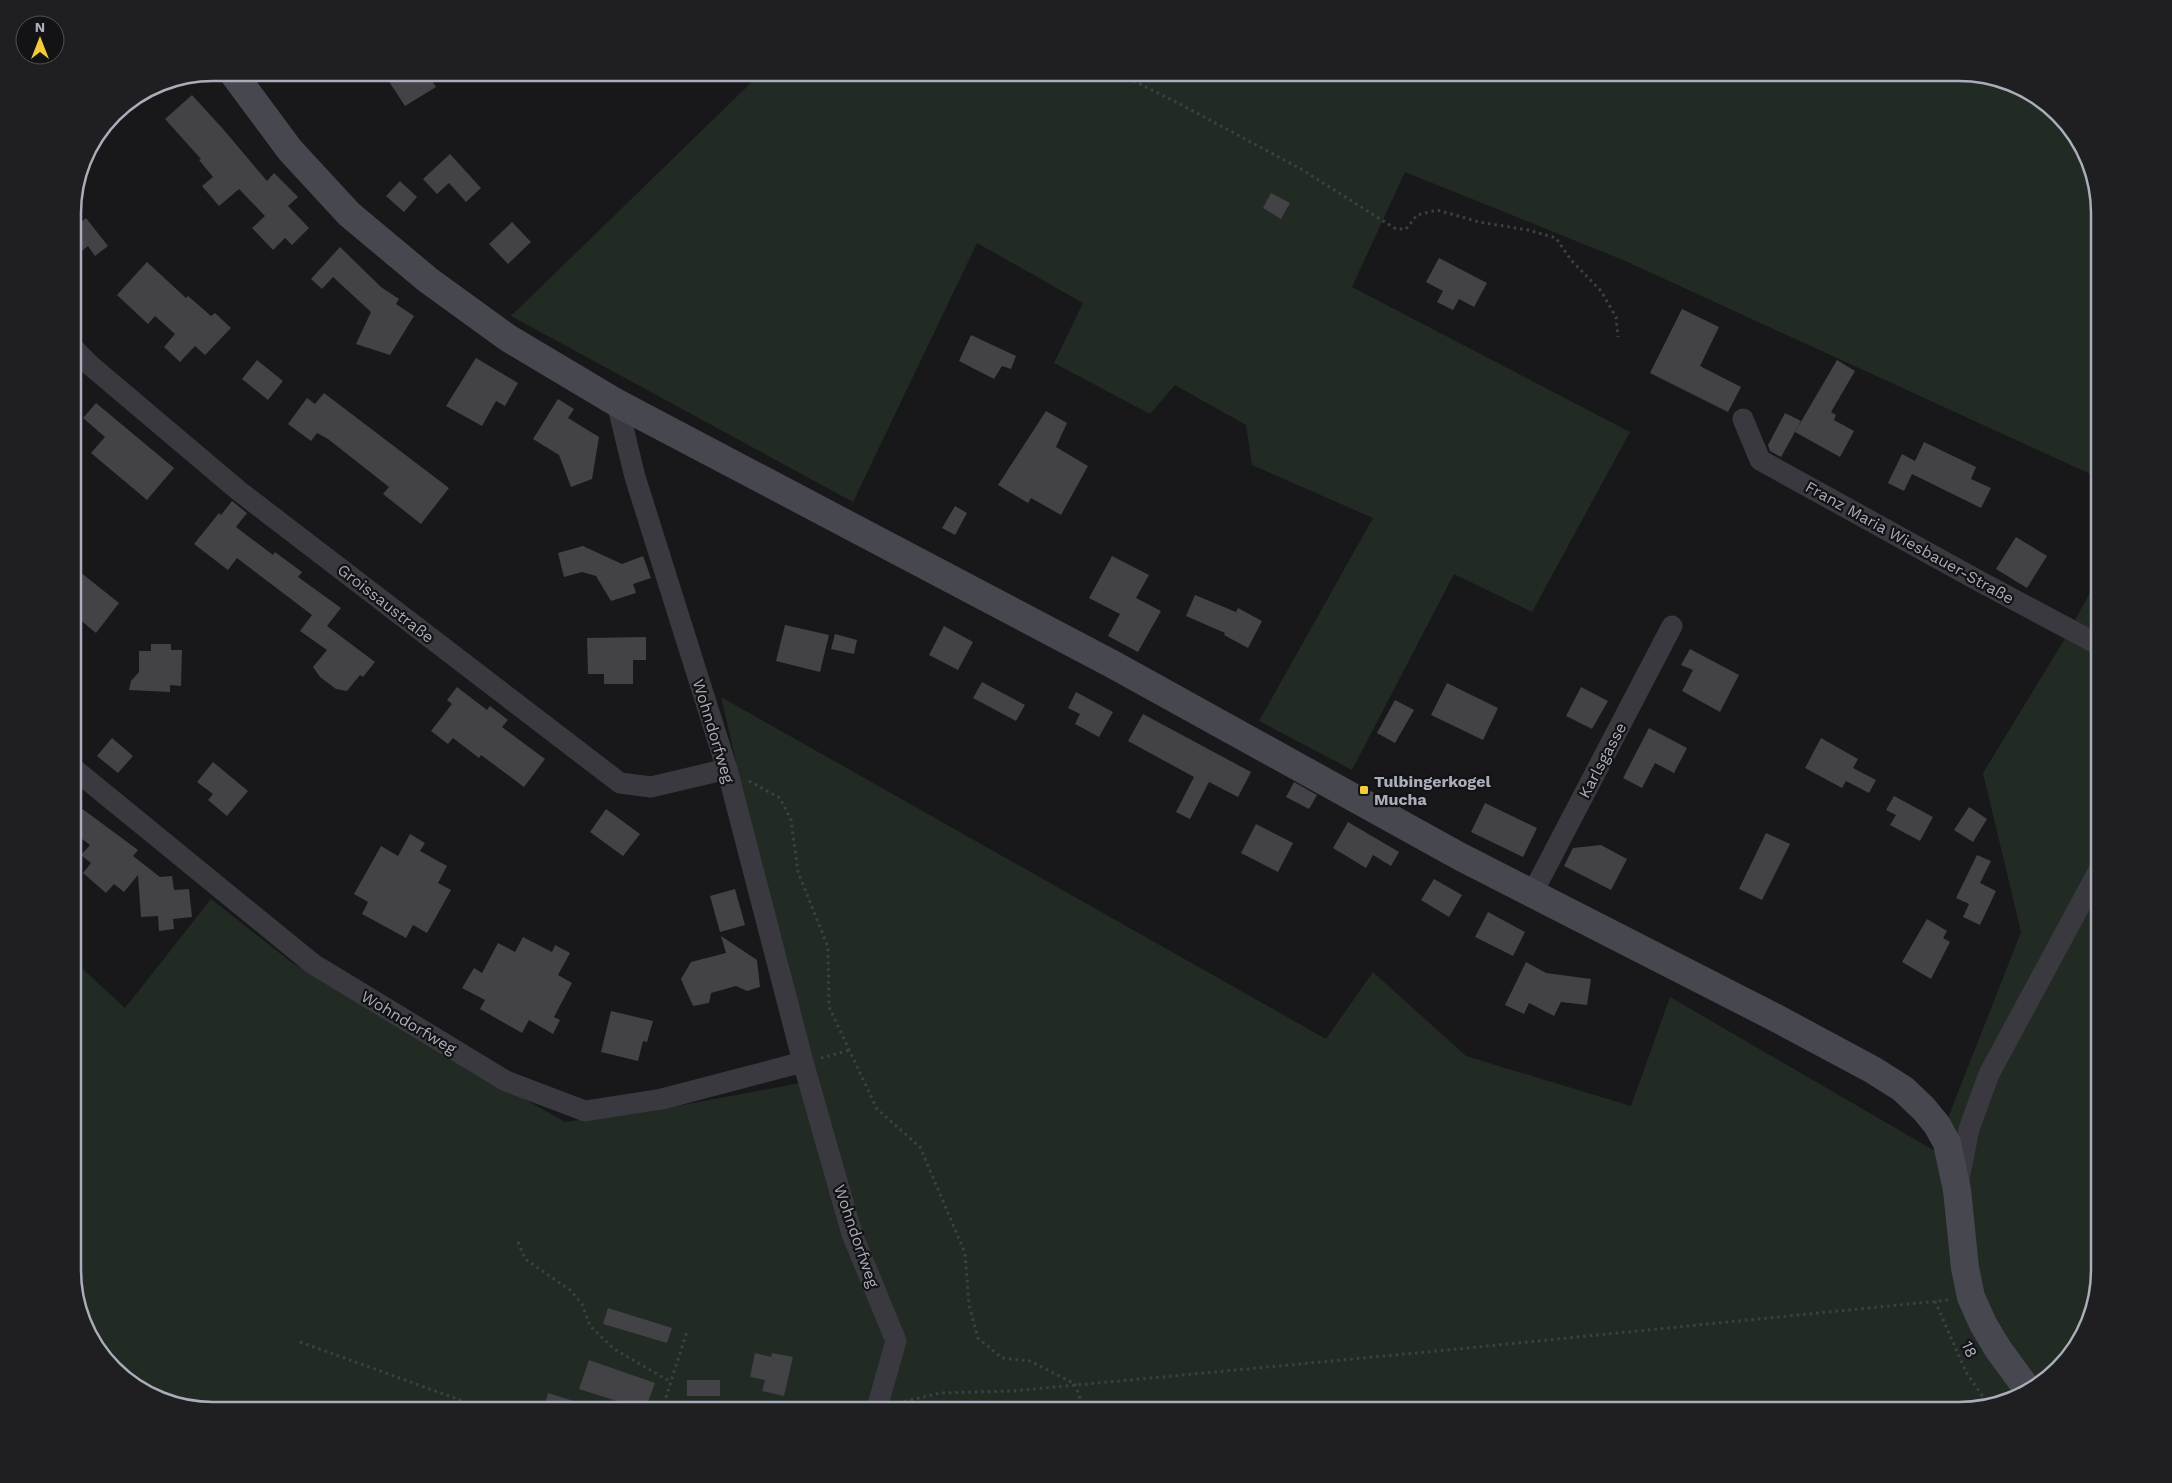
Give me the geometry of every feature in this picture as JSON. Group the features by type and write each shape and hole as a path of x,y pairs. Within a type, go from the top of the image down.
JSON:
{"street":[{"path":"239,81 290,150 349,214 428,280 508,338 617,403 1098,656 1459,856 1778,1018 1873,1070 1903,1089 1937,1124 1947,1143 1957,1190 1965,1268 1971,1297 1983,1324 1998,1349 2024,1384"},
{"name":"Groissaustraße","path":"82,357 240,491 620,783 651,787 727,769"},
{"name":"Wohndorfweg","path":"617,403 635,477 727,769 803,1062 852,1234 896,1341 879,1402"},
{"name":"Franz Maria Wiesbauer-Straße","path":"1743,418 1760,460 1979,582 2091,640"},
{"name":"Karlsgasse","path":"1532,894 1672,626"},
{"name":"Wohndorfweg","path":"82,775 313,964 506,1081 585,1111 662,1099 803,1062"},
{"path":"1957,1190 1969,1129 1989,1074 2091,887"}],"path":[{"path":"1134,81 1301,170 1396,229 1406,229 1417,215 1437,210 1479,222 1528,230 1556,238 1571,260 1600,291 1616,317 1618,337"},
{"path":"727,769 780,798 791,820 798,872 828,947 829,1007 878,1109 920,1147 965,1253 969,1305 978,1338 1002,1358 1030,1361 1075,1384 1081,1402"},
{"path":"803,1062 850,1050"},
{"path":"518,1242 525,1259 570,1290 582,1304 590,1326 614,1349 671,1382"},
{"path":"902,1402 940,1393 1013,1391 1971,1297"},
{"name":"18","path":"1935,1301 1966,1372 1984,1399"},
{"path":"665,1402 687,1330"},
{"path":"300,1342 463,1402"}],"shaded area":[{"path":"753,81 1959,81 2001,88 2032,104 2058,126 2073,147 2081,163 2090,196 2091,213 2091,474 1623,260 1405,172 1352,287 1630,432 1532,612 1454,574 1352,770 1259,721 1373,518 1252,465 1246,425 1175,385 1150,414 1054,363 1083,303 977,243 853,502 511,316"},
{"path":"2091,590 2090,1287 2084,1312 2077,1328 2058,1357 2032,1379 2001,1395 1959,1402 213,1402 196,1401 171,1395 155,1388 126,1369 114,1357 99,1336 88,1312 82,1278 82,968 125,1008 211,899 291,962 386,1020 565,1122 677,1106 811,1081 721,697 1326,1039 1373,972 1466,1056 1631,1106 1670,997 1935,1151 2021,932 1983,773 2069,632"}],"building":[{"path":"389,81 432,81 436,87 405,106"},
{"path":"192,95 267,181 274,173 298,197 288,206 309,228 292,245 285,238 273,250 252,228 265,216 239,189 219,206 202,186 213,177 199,160 201,159 165,119"},
{"path":"450,154 481,188 466,202 449,183 437,194 423,179"},
{"path":"400,181 417,197 404,212 386,196"},
{"path":"1271,193 1290,203 1281,219 1263,208"},
{"path":"86,218 108,246 95,256 88,246 82,251 82,221"},
{"path":"512,222 531,242 508,264 489,244"},
{"path":"340,247 381,287 399,299 396,304 414,316 390,355 356,344 371,312 333,277 322,289 311,279"},
{"path":"1439,258 1487,283 1474,307 1459,299 1453,310 1437,302 1443,291 1426,282"},
{"path":"147,262 186,298 188,296 211,316 215,313 231,328 205,355 195,346 180,362 164,347 175,334 155,316 148,324 117,295"},
{"path":"1682,309 1719,327 1700,366 1741,387 1728,412 1650,373"},
{"path":"971,335 1016,356 1011,369 1002,366 994,379 959,361"},
{"path":"476,358 518,383 505,406 496,401 482,426 446,406"},
{"path":"257,360 283,381 268,400 242,379"},
{"path":"1837,360 1855,371 1831,412 1836,415 1834,420 1854,431 1840,457 1795,432"},
{"path":"324,393 449,488 421,524 383,494 389,487 328,439 317,433 311,441 288,424 307,398 315,404"},
{"path":"558,399 574,409 568,418 599,437 592,479 571,487 559,455 533,439"},
{"path":"96,403 174,468 147,500 91,453 105,437 83,418"},
{"path":"1046,411 1067,423 1056,447 1088,466 1061,515 1031,498 1028,503 998,485"},
{"path":"1785,413 1801,421 1781,457 1770,451 1768,445"},
{"path":"1924,442 1976,467 1971,479 1991,488 1981,508 1912,474 1904,491 1888,483 1902,454 1915,461"},
{"path":"232,501 247,513 236,527 273,555 275,552 302,572 298,577 341,608 327,626 375,662 363,677 360,675 347,691 336,689 320,677 313,667 327,650 300,631 312,615 237,558 228,570 194,544 219,513 221,515"},
{"path":"955,506 967,513 955,535 942,528"},
{"path":"2016,537 2047,556 2027,588 1996,569"},
{"path":"583,546 622,564 643,556 651,578 633,584 636,593 611,601 596,576 582,572 564,577 558,553"},
{"path":"1112,556 1149,575 1136,598 1161,611 1138,652 1108,636 1120,614 1089,598"},
{"path":"82,574 119,603 96,633 82,621"},
{"path":"1195,595 1236,612 1238,608 1262,621 1248,648 1224,635 1225,633 1186,616"},
{"path":"785,625 829,635 820,672 776,661"},
{"path":"944,626 973,642 958,670 929,655"},
{"path":"835,634 857,640 854,654 831,649"},
{"path":"646,637 646,660 633,660 633,684 604,684 604,674 588,674 587,638"},
{"path":"151,644 171,644 171,650 182,650 181,686 170,685 170,692 129,690 131,681 139,672 139,651 151,651"},
{"path":"1690,649 1739,675 1720,712 1682,691 1693,670 1681,665"},
{"path":"982,682 1025,705 1016,721 973,698"},
{"path":"1447,683 1498,708 1483,740 1431,715"},
{"path":"457,687 487,710 490,706 508,720 502,727 545,759 524,787 481,755 479,758 453,738 448,744 431,731 452,704 447,700"},
{"path":"1581,687 1608,701 1592,729 1566,716"},
{"path":"1076,692 1113,712 1099,737 1075,724 1080,714 1068,708"},
{"path":"1395,700 1414,710 1395,743 1377,733"},
{"path":"1143,714 1251,772 1238,797 1209,782 1190,819 1176,812 1194,777 1128,741"},
{"path":"1649,728 1687,748 1674,773 1655,763 1642,788 1623,778"},
{"path":"112,738 133,756 118,773 97,756"},
{"path":"1821,738 1858,759 1853,768 1876,780 1869,793 1846,781 1842,788 1805,768"},
{"path":"213,762 248,791 227,816 208,800 213,794 197,782"},
{"path":"1294,782 1317,795 1309,809 1286,797"},
{"path":"1894,796 1933,817 1920,841 1890,825 1896,815 1886,810"},
{"path":"1485,803 1537,828 1523,857 1471,832"},
{"path":"1969,807 1987,819 1973,842 1954,830"},
{"path":"82,809 138,850 133,856 160,877 172,876 174,890 189,889 192,917 173,919 174,929 159,931 158,916 141,917 138,875 124,892 114,884 106,893 83,873 91,863 82,854 90,845 82,839"},
{"path":"606,809 640,834 623,856 590,832"},
{"path":"1348,822 1399,852 1391,866 1373,855 1366,868 1333,848"},
{"path":"1256,824 1293,843 1278,872 1241,853"},
{"path":"1766,833 1790,844 1762,900 1739,889"},
{"path":"410,834 425,843 420,851 447,866 438,883 451,890 427,933 413,925 406,938 362,914 368,902 354,894 381,846 398,856"},
{"path":"1601,845 1627,859 1611,890 1564,866 1573,848"},
{"path":"1977,855 1991,861 1980,883 1996,891 1980,925 1963,917 1969,904 1956,898"},
{"path":"1434,879 1462,895 1449,917 1421,900"},
{"path":"735,889 745,925 720,932 710,896"},
{"path":"1488,912 1525,932 1513,956 1475,937"},
{"path":"1927,919 1947,931 1943,938 1950,942 1931,979 1902,962"},
{"path":"721,936 757,960 760,987 747,991 736,986 711,993 709,1003 693,1006 681,979 691,962 726,953"},
{"path":"523,937 552,952 555,945 570,953 558,975 572,983 554,1017 560,1020 553,1034 529,1020 522,1033 480,1009 485,1000 462,988 474,968 482,973 498,943 515,952"},
{"path":"1526,962 1546,973 1591,979 1587,1005 1561,1002 1554,1016 1529,1003 1524,1014 1505,1005"},
{"path":"611,1011 653,1021 647,1042 643,1041 638,1061 601,1052"},
{"path":"608,1308 672,1328 667,1343 603,1324"},
{"path":"755,1353 771,1357 772,1353 793,1357 784,1396 762,1391 765,1380 750,1377"},
{"path":"589,1360 655,1383 648,1402 620,1402 579,1389"},
{"path":"687,1380 720,1380 720,1396 687,1396"},
{"path":"548,1393 577,1402 545,1402"}],"place":[{"name":"Tulbingerkogel Mucha","path":"1364,790"}]}
